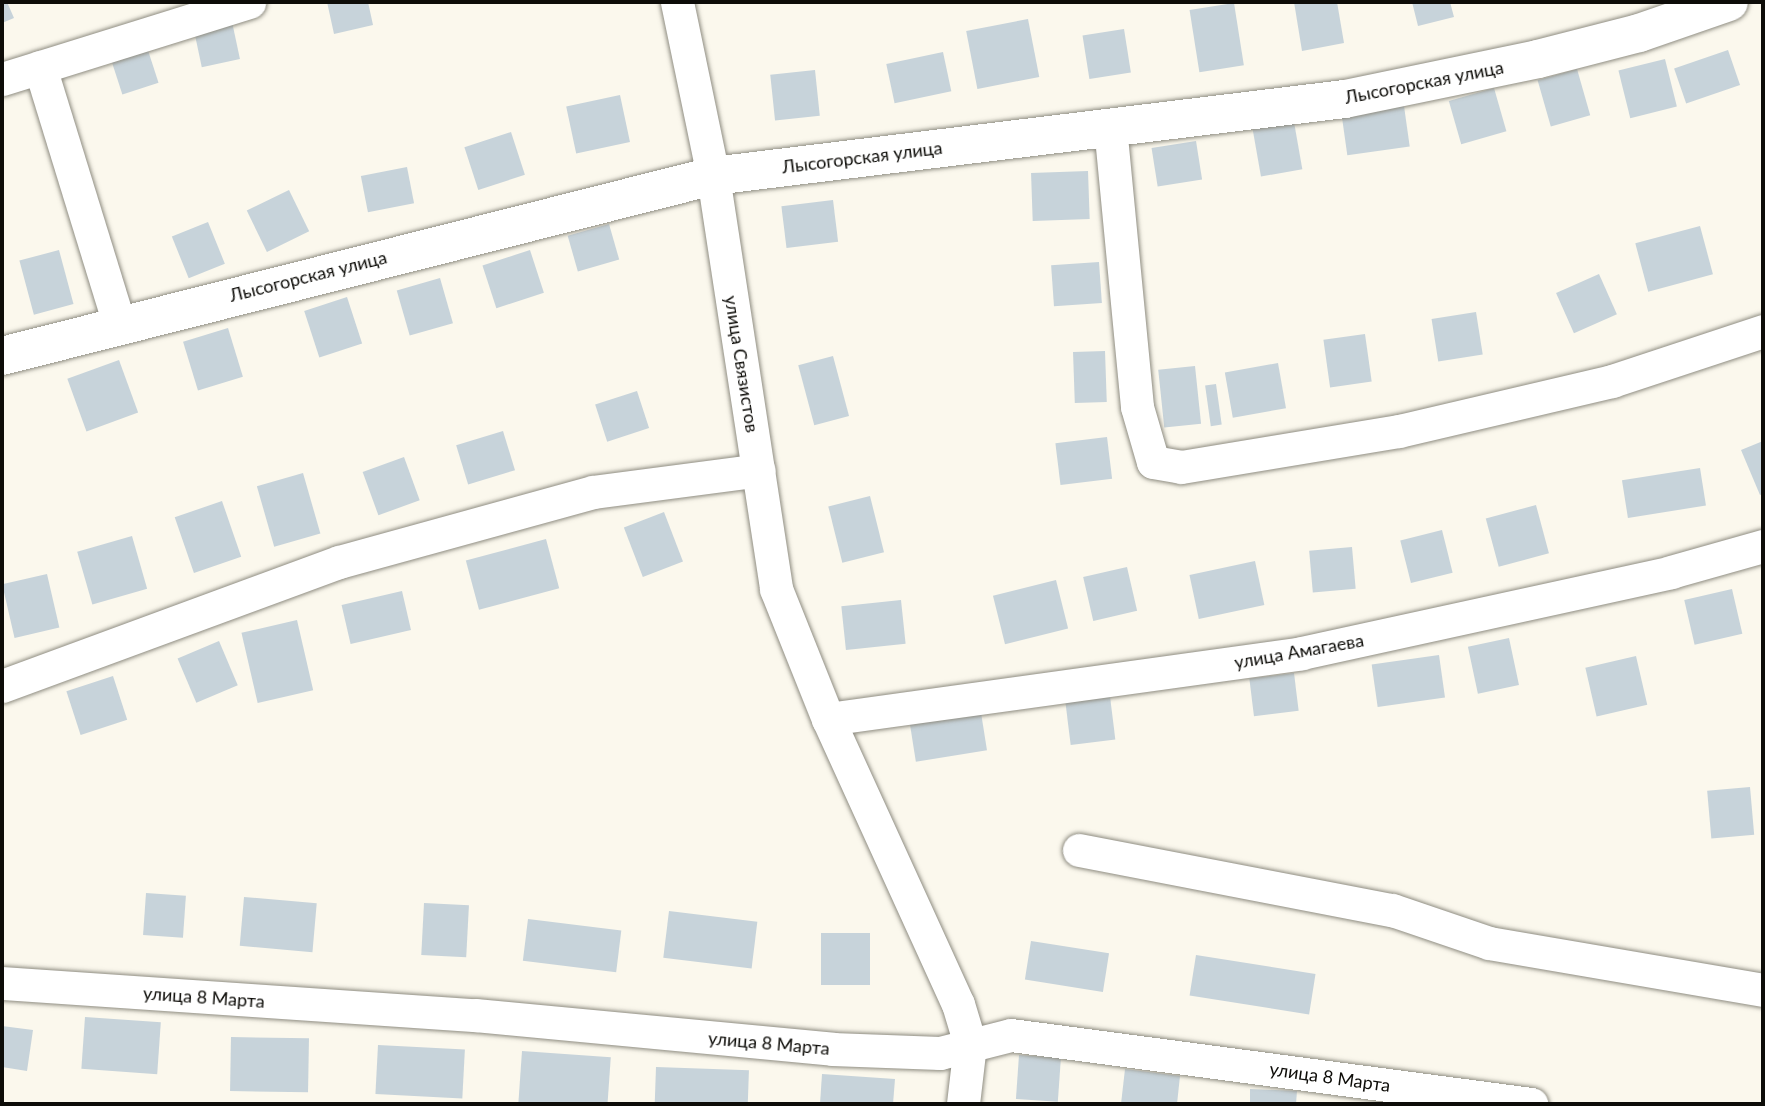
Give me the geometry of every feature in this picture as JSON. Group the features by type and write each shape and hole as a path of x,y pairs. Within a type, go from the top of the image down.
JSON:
{"street":[{"path":"2,79 249,2"},
{"name":"улица Связистов","path":"677,2 713,176 776,589 828,719 958,1003 970,1044"},
{"name":"Лысогорская улица","path":"2,356 119,323 713,176 1345,99 1551,56 1639,33 1729,2"},
{"path":"40,67 119,323"},
{"path":"1110,126 1137,407 1153,462 1181,467 1399,431 1612,381 1763,331"},
{"path":"2,685 339,562 593,492 759,471"},
{"name":"улица Амагаева","path":"828,719 1301,653 1671,572 1763,546"},
{"path":"1079,850 1392,910 1489,943 1763,990"},
{"name":"улица 8 Марта","path":"2,983 475,1015 832,1049 940,1053 1011,1035 1531,1104"},
{"path":"963,1104 970,1044"}],"building":[{"path":"2,2 7,2 14,18 2,23"},
{"path":"327,2 368,2 373,25 334,34"},
{"path":"1294,2 1337,2 1344,43 1302,51"},
{"path":"1412,2 1450,2 1454,17 1418,26"},
{"path":"1234,3 1244,65 1199,72 1190,10"},
{"path":"231,17 240,59 202,67 193,25"},
{"path":"1028,19 1039,77 977,89 966,31"},
{"path":"1124,29 1131,72 1089,79 1083,36"},
{"path":"144,38 159,83 122,94 108,50"},
{"path":"1728,50 1740,85 1686,104 1674,69"},
{"path":"943,52 951,91 895,103 886,64"},
{"path":"1665,59 1677,107 1630,118 1618,71"},
{"path":"1577,69 1590,115 1551,126 1538,80"},
{"path":"815,70 820,116 775,120 770,75"},
{"path":"1494,88 1506,131 1461,144 1449,101"},
{"path":"620,95 630,142 576,153 566,106"},
{"path":"1404,106 1410,147 1347,155 1342,115"},
{"path":"1294,122 1302,169 1261,177 1253,129"},
{"path":"511,132 525,175 478,190 464,147"},
{"path":"1196,141 1202,180 1158,187 1152,148"},
{"path":"407,167 414,203 368,212 361,176"},
{"path":"1088,171 1090,219 1033,221 1031,173"},
{"path":"289,190 309,231 267,252 247,211"},
{"path":"833,200 838,242 787,248 781,206"},
{"path":"208,222 225,264 189,278 172,237"},
{"path":"609,224 619,260 578,271 568,236"},
{"path":"1700,226 1713,274 1648,292 1635,243"},
{"path":"59,250 73,304 34,315 19,261"},
{"path":"530,250 544,293 496,308 482,265"},
{"path":"1099,262 1102,303 1054,306 1051,265"},
{"path":"1599,274 1617,314 1574,333 1556,293"},
{"path":"440,278 453,323 410,336 397,290"},
{"path":"347,297 362,344 319,358 304,311"},
{"path":"1476,312 1483,354 1438,362 1432,319"},
{"path":"228,328 243,377 198,391 183,342"},
{"path":"1365,334 1372,382 1330,387 1323,340"},
{"path":"1105,351 1107,402 1075,403 1073,352"},
{"path":"833,356 849,416 814,425 798,365"},
{"path":"119,360 138,413 86,431 67,379"},
{"path":"1278,363 1286,408 1233,418 1225,372"},
{"path":"1195,366 1201,424 1164,428 1158,370"},
{"path":"1216,384 1222,425 1211,426 1205,386"},
{"path":"637,391 649,428 607,442 595,405"},
{"path":"503,431 515,470 468,485 456,445"},
{"path":"1107,437 1112,479 1061,485 1055,443"},
{"path":"1763,441 1763,494 1760,495 1741,450"},
{"path":"404,457 420,500 378,515 363,472"},
{"path":"1700,468 1706,506 1628,518 1622,480"},
{"path":"303,473 320,534 274,547 257,486"},
{"path":"870,496 884,552 842,563 828,506"},
{"path":"222,501 241,557 194,573 175,517"},
{"path":"1536,505 1549,553 1499,567 1486,518"},
{"path":"664,512 683,561 643,577 624,527"},
{"path":"1442,530 1453,573 1411,583 1400,540"},
{"path":"132,536 147,589 92,605 77,552"},
{"path":"546,539 559,588 479,610 466,560"},
{"path":"1352,547 1356,589 1313,593 1309,551"},
{"path":"1255,561 1264,605 1199,619 1189,575"},
{"path":"1127,567 1137,611 1093,621 1083,577"},
{"path":"47,574 59,628 15,638 2,584"},
{"path":"1056,580 1068,629 1005,644 993,596"},
{"path":"1732,589 1742,634 1695,645 1684,600"},
{"path":"402,591 411,630 351,644 342,605"},
{"path":"901,600 906,644 846,650 841,606"},
{"path":"297,620 313,690 258,703 241,633"},
{"path":"1509,638 1519,685 1478,694 1468,647"},
{"path":"219,641 238,685 196,703 178,659"},
{"path":"1439,655 1445,698 1378,707 1372,664"},
{"path":"1636,656 1647,705 1597,716 1585,668"},
{"path":"1294,673 1299,711 1254,716 1249,678"},
{"path":"113,676 127,720 81,735 66,691"},
{"path":"1109,688 1115,740 1071,745 1064,693"},
{"path":"979,700 987,750 916,762 908,711"},
{"path":"1750,787 1754,835 1711,839 1707,791"},
{"path":"146,893 186,896 183,938 143,935"},
{"path":"244,897 317,903 312,952 240,946"},
{"path":"424,903 469,905 466,957 421,955"},
{"path":"669,911 757,922 752,968 663,958"},
{"path":"528,919 621,930 616,972 523,961"},
{"path":"821,933 870,933 870,985 821,985"},
{"path":"1031,941 1109,953 1103,992 1025,980"},
{"path":"1196,955 1316,974 1309,1014 1190,995"},
{"path":"85,1017 161,1022 157,1074 81,1069"},
{"path":"2,1026 33,1030 27,1071 2,1067"},
{"path":"231,1037 309,1038 308,1092 230,1091"},
{"path":"378,1045 465,1050 462,1098 375,1094"},
{"path":"522,1051 611,1057 608,1104 518,1102"},
{"path":"1019,1055 1061,1058 1058,1102 1016,1099"},
{"path":"656,1067 749,1070 748,1104 655,1104"},
{"path":"1125,1069 1180,1076 1177,1104 1121,1104"},
{"path":"822,1074 895,1079 893,1104 820,1104"},
{"path":"1250,1089 1297,1091 1296,1104 1250,1104"}]}
